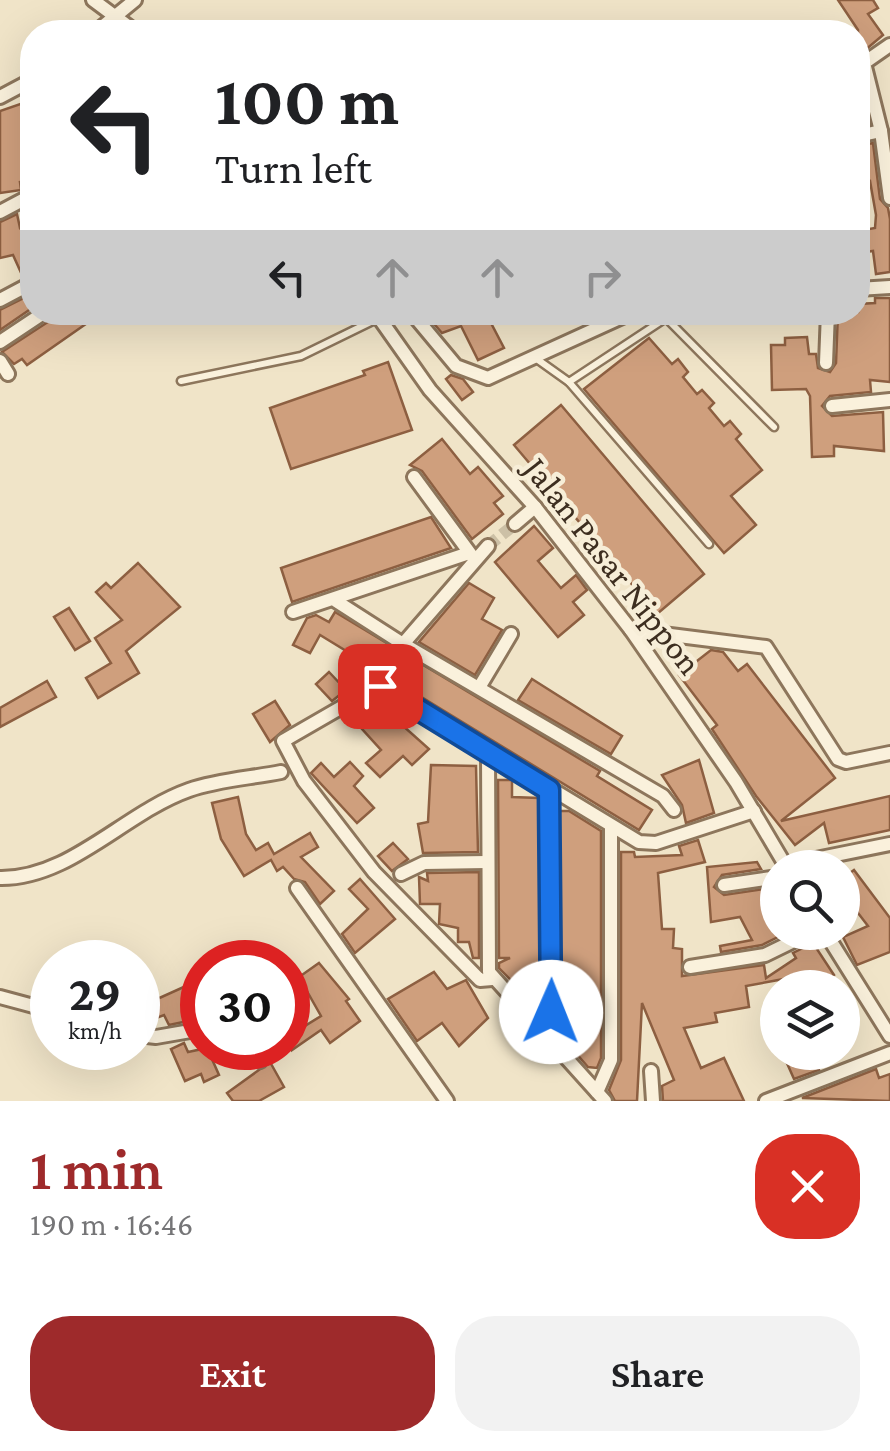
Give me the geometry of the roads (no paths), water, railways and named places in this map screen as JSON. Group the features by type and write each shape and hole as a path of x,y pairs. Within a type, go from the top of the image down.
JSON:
{"street":[{"path":"92,0 121,20"},
{"path":"111,20 135,0"},
{"path":"870,100 881,131 890,198"},
{"path":"870,133 881,131"},
{"path":"0,342 26,325"},
{"name":"Jalan Pasar Nippon","path":"389,325 430,390 535,507 631,630 754,811 774,850"},
{"path":"421,325 456,366 474,376 494,376 603,325"},
{"path":"826,364 828,325"},
{"path":"832,406 890,400"},
{"path":"414,478 471,555"},
{"path":"515,524 535,507"},
{"path":"292,612 336,601 488,546"},
{"path":"403,644 471,555"},
{"path":"336,601 663,796 674,810"},
{"path":"631,630 766,647 838,758 846,762 890,753"},
{"path":"480,686 511,634"},
{"path":"492,979 480,980 374,872 282,744 369,688 380,686 611,828 650,844 754,811"},
{"path":"488,753 486,862 488,965 492,979 601,1097"},
{"path":"0,878 42,874 121,824 189,790 281,772"},
{"path":"549,790 550,1043"},
{"path":"601,1097 611,1060 611,828"},
{"path":"860,851 890,844"},
{"path":"401,874 424,862 486,862"},
{"path":"724,886 760,876"},
{"path":"297,888 447,1101"},
{"path":"690,967 775,950"},
{"path":"836,950 890,1036"},
{"path":"0,997 30,1004"},
{"path":"766,1101 890,1053"},
{"path":"651,1072 653,1101"}],"lane":[{"path":"181,380 301,356 363,325"},
{"path":"569,382 655,325"},
{"path":"673,325 774,428"},
{"path":"533,356 569,382 709,544"}],"tunnel":[{"path":"488,546 515,524"}]}
